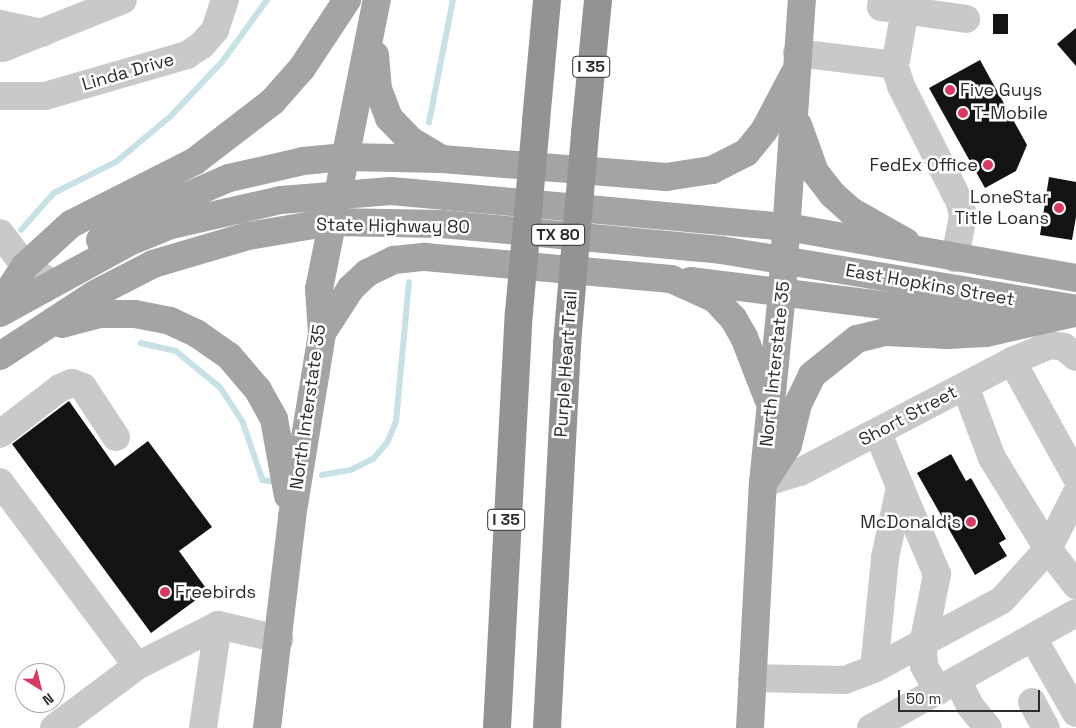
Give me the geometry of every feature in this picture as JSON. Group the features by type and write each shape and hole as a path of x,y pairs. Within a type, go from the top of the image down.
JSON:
{"highway":[{"name":"I 35","path":"497,728 519,313 547,0"},
{"name":"Purple Heart Trail","path":"547,728 567,344 598,0"}],"main road":[{"path":"0,304 25,266 71,224 195,161 252,119 302,68 347,0"},
{"name":"North Interstate 35","path":"267,728 292,517 322,333 319,289 331,222 340,194 345,157 377,0"},
{"name":"North Interstate 35","path":"750,728 764,483 782,291 793,105 802,0"},
{"path":"372,26 378,89 389,118 410,140 442,159"},
{"path":"0,338 37,305 53,284 101,239 170,202 229,178 271,167 345,157 442,159 666,177 712,170 746,153 764,131 796,64"},
{"path":"793,105 805,151 815,172 832,194 851,211 925,253"},
{"name":"State Highway 80","path":"0,313 129,242 171,225 281,200 390,191 787,227"},
{"name":"State Highway 80","path":"0,356 34,332 95,294 153,264 248,236 331,222 442,224 720,250 784,260"},
{"name":"East Hopkins Street","path":"787,227 925,253 1076,278"},
{"path":"322,333 351,288 368,273 394,260 425,257 671,279 953,312 983,310 1020,300 1076,297"},
{"name":"East Hopkins Street","path":"784,260 1076,309"},
{"path":"671,279 715,299 733,318 744,337 770,405"},
{"path":"764,483 788,445 798,404 812,375 857,339 886,332 947,335 986,333 1076,313"},
{"path":"34,332 99,314 135,314 170,321 196,333 229,356 258,390 274,419 292,517"}],"street":[{"path":"2,36 42,33 87,7 123,0"},
{"name":"Linda Drive","path":"0,96 45,96 187,55 202,45 215,30 225,0"},
{"path":"796,64 888,64 896,60 893,5 966,19"},
{"path":"893,61 901,86 960,203 963,215 955,258"},
{"path":"0,233 25,266 53,284"},
{"name":"Short Street","path":"764,483 800,472 1012,361 1050,345 1064,347 1076,357"},
{"path":"1012,361 1076,477"},
{"path":"0,434 60,388 72,383 83,387 116,437"},
{"path":"965,386 992,458 1048,548 1076,585"},
{"path":"878,432 937,574 923,645 924,666 971,707 988,728"},
{"path":"0,482 138,666"},
{"path":"874,669 885,558 900,487"},
{"path":"752,678 845,680 874,669 923,645 1002,600 1048,548 1076,494"},
{"path":"871,728 1076,613"},
{"path":"203,728 218,625"},
{"path":"54,728 138,666 218,625 279,639"},
{"path":"1033,638 1076,713"},
{"path":"1032,702 1046,728"}],"building":[{"path":"993,14 1008,14 1008,34 993,34"},
{"path":"1076,28 1076,66 1057,44"},
{"path":"980,60 1027,145 1016,171 985,188 929,88"},
{"name":"LoneStar Title Loans","path":"1049,177 1076,182 1076,217 1072,240 1040,235"},
{"path":"69,401 115,466 148,441 212,527 179,551 208,591 151,633 12,444"},
{"name":"McDonald's","path":"951,454 966,481 971,478 1006,539 999,543 1007,556 975,575 917,473"}],"waterway":[{"path":"21,230 54,193 116,162 171,116 222,62 267,0"},
{"path":"429,123 453,0"},
{"path":"322,475 351,470 373,459 387,443 396,422 409,283"},
{"path":"141,343 176,351 221,388 243,422 263,480 274,482"}],"place":[{"name":"Five Guys","path":"950,90"},
{"name":"T-Mobile","path":"963,113"},
{"name":"FedEx Office","path":"988,165"},
{"name":"LoneStar Title Loans","path":"1059,208"},
{"name":"McDonald's","path":"971,522"},
{"name":"Freebirds","path":"165,592"}]}
